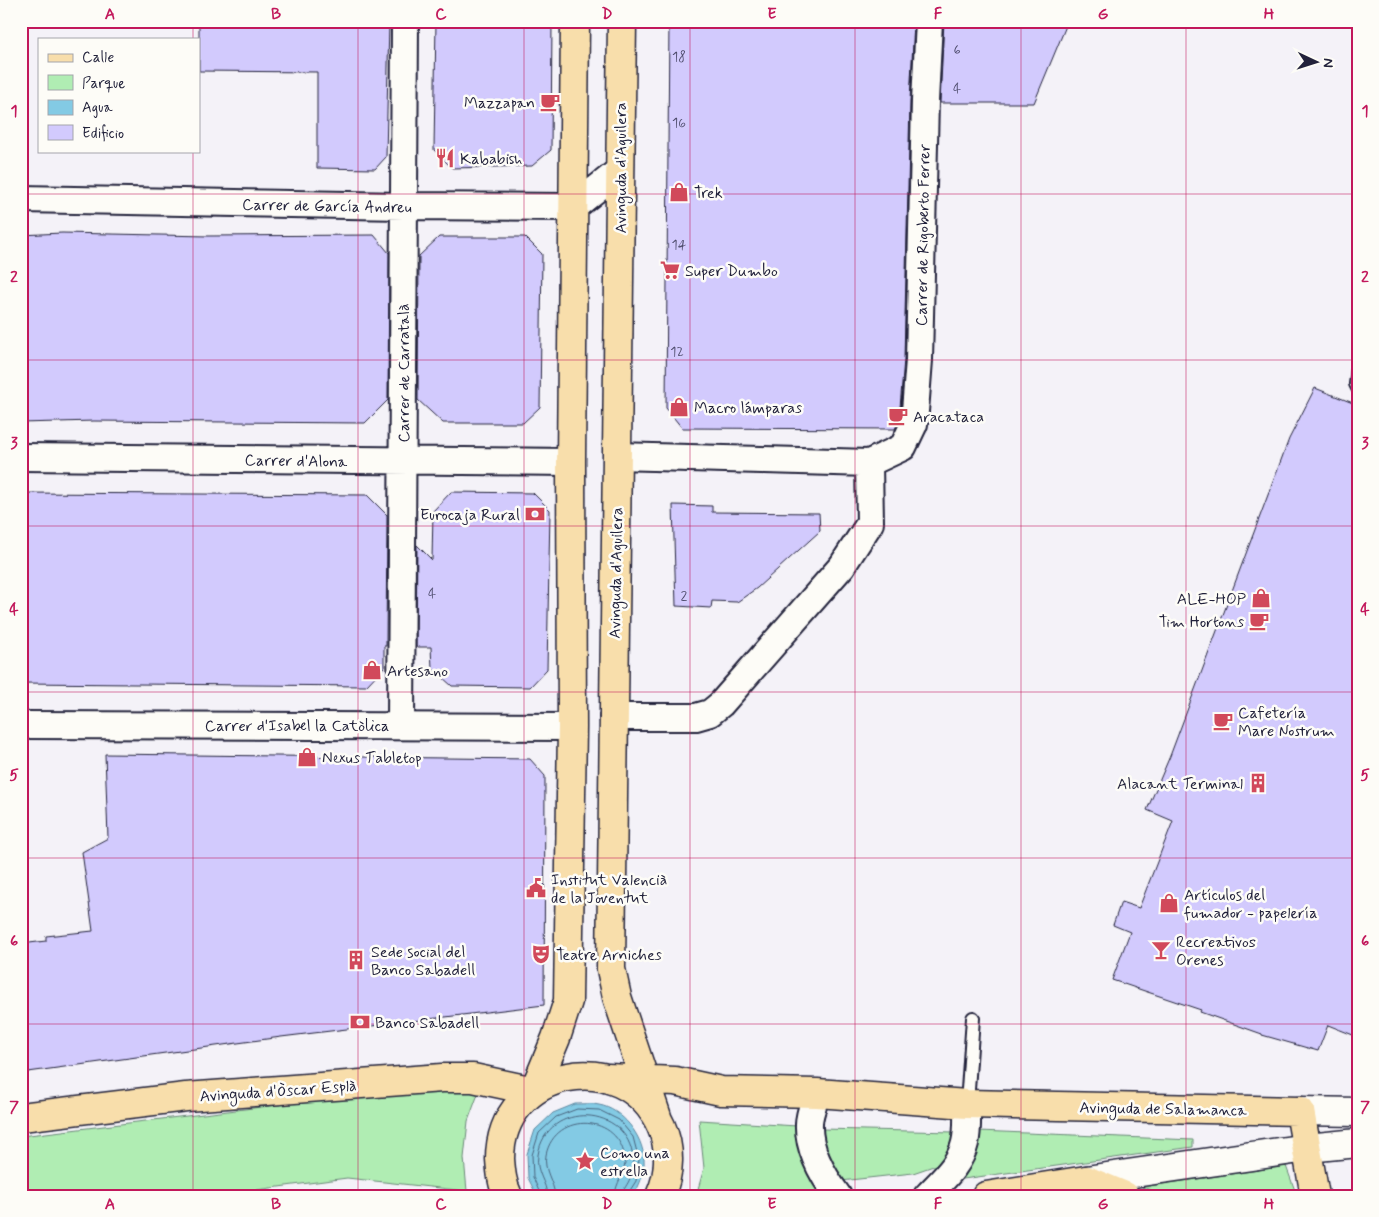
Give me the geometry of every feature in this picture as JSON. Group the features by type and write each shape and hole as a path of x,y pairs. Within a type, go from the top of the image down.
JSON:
{"main road":[{"path":"534,1090 556,1038 568,1002 572,727 571,462 575,21"},
{"name":"Avinguda d'Aguilera","path":"622,21 611,969 617,997 657,1118"},
{"path":"508,1196 500,1172 500,1146 506,1124 518,1106 534,1090 559,1078 576,1075 594,1075 623,1084 636,1092 657,1118 665,1134 668,1152 668,1169 660,1196"},
{"name":"Avinguda d'Òscar Esplà","path":"21,1117 186,1096 442,1078 473,1078 534,1090"},
{"name":"Avinguda de Salamanca","path":"608,1078 675,1081 722,1091 817,1093 968,1104 1358,1112"},
{"path":"1300,1111 1315,1196"},
{"path":"986,1196 1307,1148 1358,1143"},
{"path":"1086,1180 1125,1196"}],"street":[{"name":"Carrer de Carratalà","path":"401,726 406,21"},
{"name":"Carrer de Rigoberto Ferrer","path":"869,463 903,447 914,424 919,360 925,101 929,21"},
{"path":"574,207 620,170"},
{"name":"Carrer de García Andreu","path":"21,199 574,207"},
{"path":"613,717 696,717 710,713 721,704 842,566 870,523 869,463 616,456"},
{"name":"Carrer d'Alona","path":"21,457 571,462"},
{"name":"Carrer d'Isabel la Catòlica","path":"21,725 572,727"},
{"path":"817,1093 808,1123 812,1148 838,1196"},
{"path":"927,1196 953,1169 961,1156 966,1142 968,1104"}],"lane":[{"path":"1358,368 1356,384 1358,388"},
{"path":"968,1104 973,1018"}],"green space":[{"path":"452,1084 478,1094 468,1121 464,1158 467,1191 347,1178 210,1196 21,1196 21,1136"},
{"path":"699,1120 797,1126 825,1195 696,1196 704,1168"},
{"path":"822,1129 954,1132 948,1161 913,1173 841,1181 818,1135"},
{"path":"978,1131 1193,1140 1193,1147 956,1180"},
{"path":"1286,1166 1297,1196 1167,1196 1142,1187"}],"water":[{"path":"575,1104 593,1104 607,1108 616,1112 630,1125 640,1141 644,1159 644,1169 633,1196 537,1196 528,1178 527,1154 535,1130 553,1113"}],"building":[{"path":"199,21 389,21 386,157 375,169 317,168 317,72 200,71"},
{"path":"436,21 552,21 551,150 532,166 452,168 434,150"},
{"path":"669,21 914,21 910,101 904,359 899,420 895,429 682,428 666,408"},
{"path":"944,21 1068,21 1034,103 940,103"},
{"path":"62,233 208,236 374,235 389,253 388,400 365,423 94,421 21,423 21,235"},
{"path":"439,237 525,237 542,254 540,407 523,423 443,423 418,400 419,256"},
{"name":"Alacant Terminal","path":"1315,388 1358,405 1358,1037 1328,1025 1318,1051 1262,1035 1200,1012 1201,1010 1112,980 1130,932 1113,925 1121,902 1139,908 1173,821 1147,810 1170,756 1289,439"},
{"path":"451,492 533,493 550,510 547,669 530,687 452,686 432,668 431,647 416,647 417,545 432,560 433,511"},
{"path":"21,493 367,495 387,515 386,646 384,646 384,667 366,686 21,683"},
{"path":"673,505 712,506 712,512 819,513 820,531 757,588 737,602 712,601 711,608 676,606"},
{"path":"105,754 530,759 545,776 544,1005 281,1037 21,1073 21,944 46,941 46,936 93,931 82,852 108,838"}],"place":[{"name":"Mazzapan","path":"550,102"},
{"name":"Kababish","path":"445,158"},
{"name":"Trek","path":"679,192"},
{"name":"Super Dumbo","path":"670,270"},
{"name":"Macro lámparas","path":"679,407"},
{"name":"Aracataca","path":"898,416"},
{"name":"Eurocaja Rural","path":"535,514"},
{"name":"ALE-HOP","path":"1261,598"},
{"name":"Tim Hortons","path":"1259,621"},
{"name":"Artesano","path":"372,670"},
{"name":"Cafetería Mare Nostrum","path":"1223,721"},
{"name":"Nexus Tabletop","path":"307,757"},
{"name":"Alacant Terminal","path":"1258,783"},
{"name":"Institut Valencià de la Joventut","path":"536,888"},
{"name":"Artículos del fumador - papelería","path":"1169,903"},
{"name":"Recreativos Orenes","path":"1161,950"},
{"name":"Teatre Arniches","path":"541,954"},
{"name":"Sede social del Banco Sabadell","path":"356,960"},
{"name":"Banco Sabadell","path":"360,1022"},
{"name":"Como una estrella","path":"585,1161"}]}
